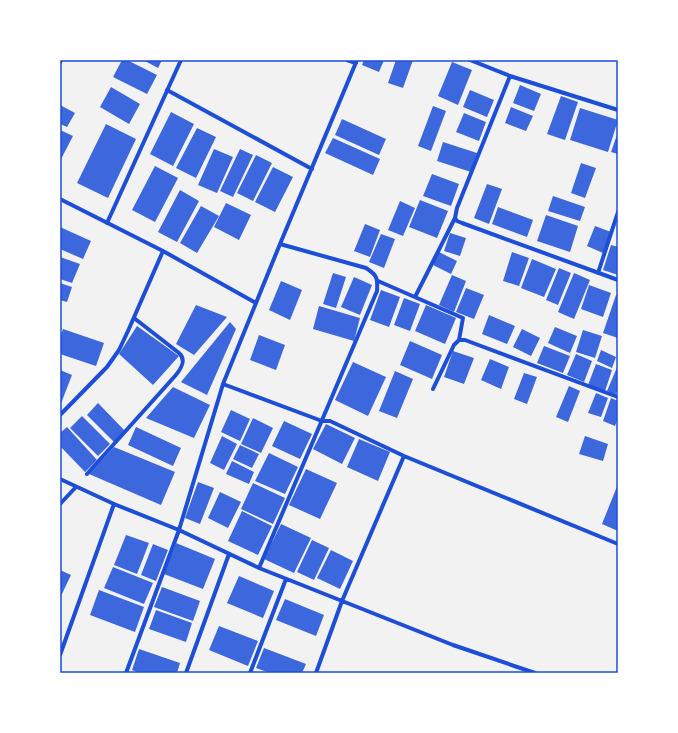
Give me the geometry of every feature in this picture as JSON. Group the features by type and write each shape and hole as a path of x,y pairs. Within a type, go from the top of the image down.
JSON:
{"street":[{"path":"107,223 181,60"},
{"path":"126,673 179,530 223,384 357,62 347,60"},
{"path":"470,60 510,76 618,110"},
{"path":"415,297 455,218 457,208 510,76"},
{"path":"167,90 312,169"},
{"path":"60,199 163,251 256,303"},
{"path":"598,273 618,212"},
{"path":"455,218 462,223 618,280"},
{"path":"259,568 377,291 378,281 374,274 366,268 280,244"},
{"path":"60,415 107,367 119,350 163,251"},
{"path":"378,281 464,318 459,340 454,345 434,389"},
{"path":"87,474 180,370 183,360 182,356 134,318"},
{"path":"459,340 469,341 618,397"},
{"path":"223,384 322,421 330,421 404,456 618,544"},
{"path":"316,673 342,601 404,456"},
{"path":"60,479 114,504 179,530 259,568 453,645 535,673"},
{"path":"60,504 76,487"},
{"path":"60,655 114,504"},
{"path":"186,673 229,554"},
{"path":"250,673 286,579"}],"building":[{"path":"122,60 127,60 157,75 147,94 113,77"},
{"path":"143,60 162,60 158,68"},
{"path":"364,60 384,60 379,72 362,65"},
{"path":"396,60 413,60 403,88 388,83"},
{"path":"452,62 472,70 458,105 438,96"},
{"path":"520,85 541,94 534,111 513,103"},
{"path":"111,87 140,104 129,124 100,107"},
{"path":"470,90 494,100 487,117 463,107"},
{"path":"561,96 578,102 565,140 547,134"},
{"path":"60,105 75,113 67,127 60,124"},
{"path":"433,106 446,111 431,151 418,146"},
{"path":"511,107 533,116 526,131 505,123"},
{"path":"580,108 618,120 608,152 570,140"},
{"path":"171,112 194,124 173,166 150,154"},
{"path":"464,113 486,122 479,141 456,132"},
{"path":"342,119 386,139 379,155 335,135"},
{"path":"106,124 136,139 108,198 77,183"},
{"path":"197,128 216,137 196,178 176,168"},
{"path":"60,130 73,136 60,161"},
{"path":"618,132 618,154 611,152"},
{"path":"333,138 380,159 373,175 325,153"},
{"path":"443,142 477,153 471,172 437,161"},
{"path":"214,149 233,157 217,193 198,185"},
{"path":"240,149 253,155 233,197 220,191"},
{"path":"256,155 272,163 253,201 237,193"},
{"path":"581,163 596,168 585,198 571,193"},
{"path":"155,166 178,178 155,222 132,210"},
{"path":"273,167 293,177 275,212 255,202"},
{"path":"432,174 459,184 451,206 423,196"},
{"path":"487,184 502,189 489,224 474,218"},
{"path":"180,190 199,201 177,242 158,232"},
{"path":"553,196 585,207 580,221 548,211"},
{"path":"420,200 448,211 437,238 409,227"},
{"path":"400,201 415,208 403,236 388,230"},
{"path":"226,203 251,215 239,240 214,227"},
{"path":"201,206 219,216 197,253 180,243"},
{"path":"498,207 533,220 527,237 492,224"},
{"path":"546,215 578,226 570,252 537,241"},
{"path":"365,224 380,230 370,257 354,251"},
{"path":"595,226 611,232 603,253 587,246"},
{"path":"60,227 91,241 83,259 60,249"},
{"path":"450,233 466,238 460,256 444,251"},
{"path":"381,234 395,239 384,268 369,262"},
{"path":"611,245 618,247 618,275 603,270"},
{"path":"439,252 457,261 451,274 433,265"},
{"path":"512,252 529,258 519,286 503,281"},
{"path":"60,257 80,264 72,283 60,279"},
{"path":"532,259 556,269 544,297 521,288"},
{"path":"559,268 571,273 558,305 546,300"},
{"path":"333,273 346,277 336,308 323,304"},
{"path":"574,273 590,280 574,319 558,312"},
{"path":"452,275 466,281 454,312 439,305"},
{"path":"354,277 372,285 360,315 341,307"},
{"path":"281,281 302,290 290,320 269,310"},
{"path":"60,283 72,287 67,302 60,300"},
{"path":"589,285 611,293 603,317 581,309"},
{"path":"466,288 484,295 474,319 456,312"},
{"path":"381,290 400,297 389,327 370,320"},
{"path":"616,295 618,296 618,338 603,333"},
{"path":"404,298 420,304 410,331 394,325"},
{"path":"196,305 227,317 194,355 176,344"},
{"path":"426,305 456,318 445,344 415,331"},
{"path":"319,306 360,318 354,341 313,329"},
{"path":"489,315 515,326 507,344 482,334"},
{"path":"230,322 236,329 207,395 181,382"},
{"path":"137,326 179,356 153,385 119,354"},
{"path":"555,327 577,336 570,353 548,343"},
{"path":"63,329 104,343 96,366 60,354 60,338"},
{"path":"522,329 540,338 531,356 513,347"},
{"path":"583,330 602,336 595,358 576,352"},
{"path":"259,335 285,345 276,370 250,360"},
{"path":"410,341 442,355 432,379 400,365"},
{"path":"544,346 570,356 563,373 537,363"},
{"path":"601,350 616,357 612,368 597,361"},
{"path":"453,351 474,358 464,384 444,377"},
{"path":"576,354 592,361 584,382 567,375"},
{"path":"490,359 509,367 501,389 481,380"},
{"path":"353,362 386,377 368,416 335,400"},
{"path":"596,364 612,370 605,391 588,385"},
{"path":"618,365 618,389 615,395 607,391"},
{"path":"60,370 72,375 60,406"},
{"path":"395,371 413,379 397,418 379,411"},
{"path":"524,373 537,377 527,404 514,399"},
{"path":"569,386 580,391 568,422 556,417"},
{"path":"173,387 210,405 194,438 146,418"},
{"path":"596,393 608,398 601,417 588,413"},
{"path":"611,398 618,401 618,418 615,426 603,421"},
{"path":"98,403 125,431 114,442 87,415"},
{"path":"231,410 250,419 240,441 221,432"},
{"path":"82,416 110,444 98,456 70,428"},
{"path":"253,418 273,428 261,453 241,444"},
{"path":"284,421 312,434 300,459 272,446"},
{"path":"326,424 355,438 342,464 313,449"},
{"path":"67,427 97,460 85,472 60,446 60,433"},
{"path":"136,427 181,448 173,466 128,445"},
{"path":"222,436 237,444 224,470 210,463"},
{"path":"585,436 608,444 603,461 579,454"},
{"path":"359,439 390,452 378,481 347,467"},
{"path":"240,445 259,454 252,468 233,459"},
{"path":"114,447 175,472 161,505 89,474"},
{"path":"269,453 298,467 285,494 255,481"},
{"path":"232,461 254,472 249,484 226,474"},
{"path":"306,469 337,483 320,519 289,505"},
{"path":"198,482 214,488 200,524 185,518"},
{"path":"253,483 285,498 273,524 241,509"},
{"path":"618,484 618,531 602,524"},
{"path":"220,492 241,502 228,528 208,518"},
{"path":"242,511 272,526 258,555 228,541"},
{"path":"281,524 311,538 294,573 264,559"},
{"path":"126,535 149,543 137,574 114,565"},
{"path":"312,540 329,548 314,580 297,572"},
{"path":"176,543 215,559 203,589 164,574"},
{"path":"153,544 168,550 156,581 141,575"},
{"path":"331,550 353,561 340,589 317,578"},
{"path":"113,567 153,583 144,604 104,588"},
{"path":"60,570 71,575 60,598"},
{"path":"239,576 274,591 263,618 227,603"},
{"path":"162,587 200,601 193,621 154,607"},
{"path":"99,590 144,607 135,632 90,615"},
{"path":"285,599 324,615 316,636 276,620"},
{"path":"156,610 192,623 186,642 149,629"},
{"path":"219,626 258,641 248,666 209,650"},
{"path":"264,648 306,664 302,673 270,673 256,668"},
{"path":"139,649 180,663 177,673 140,673 132,670"}]}
